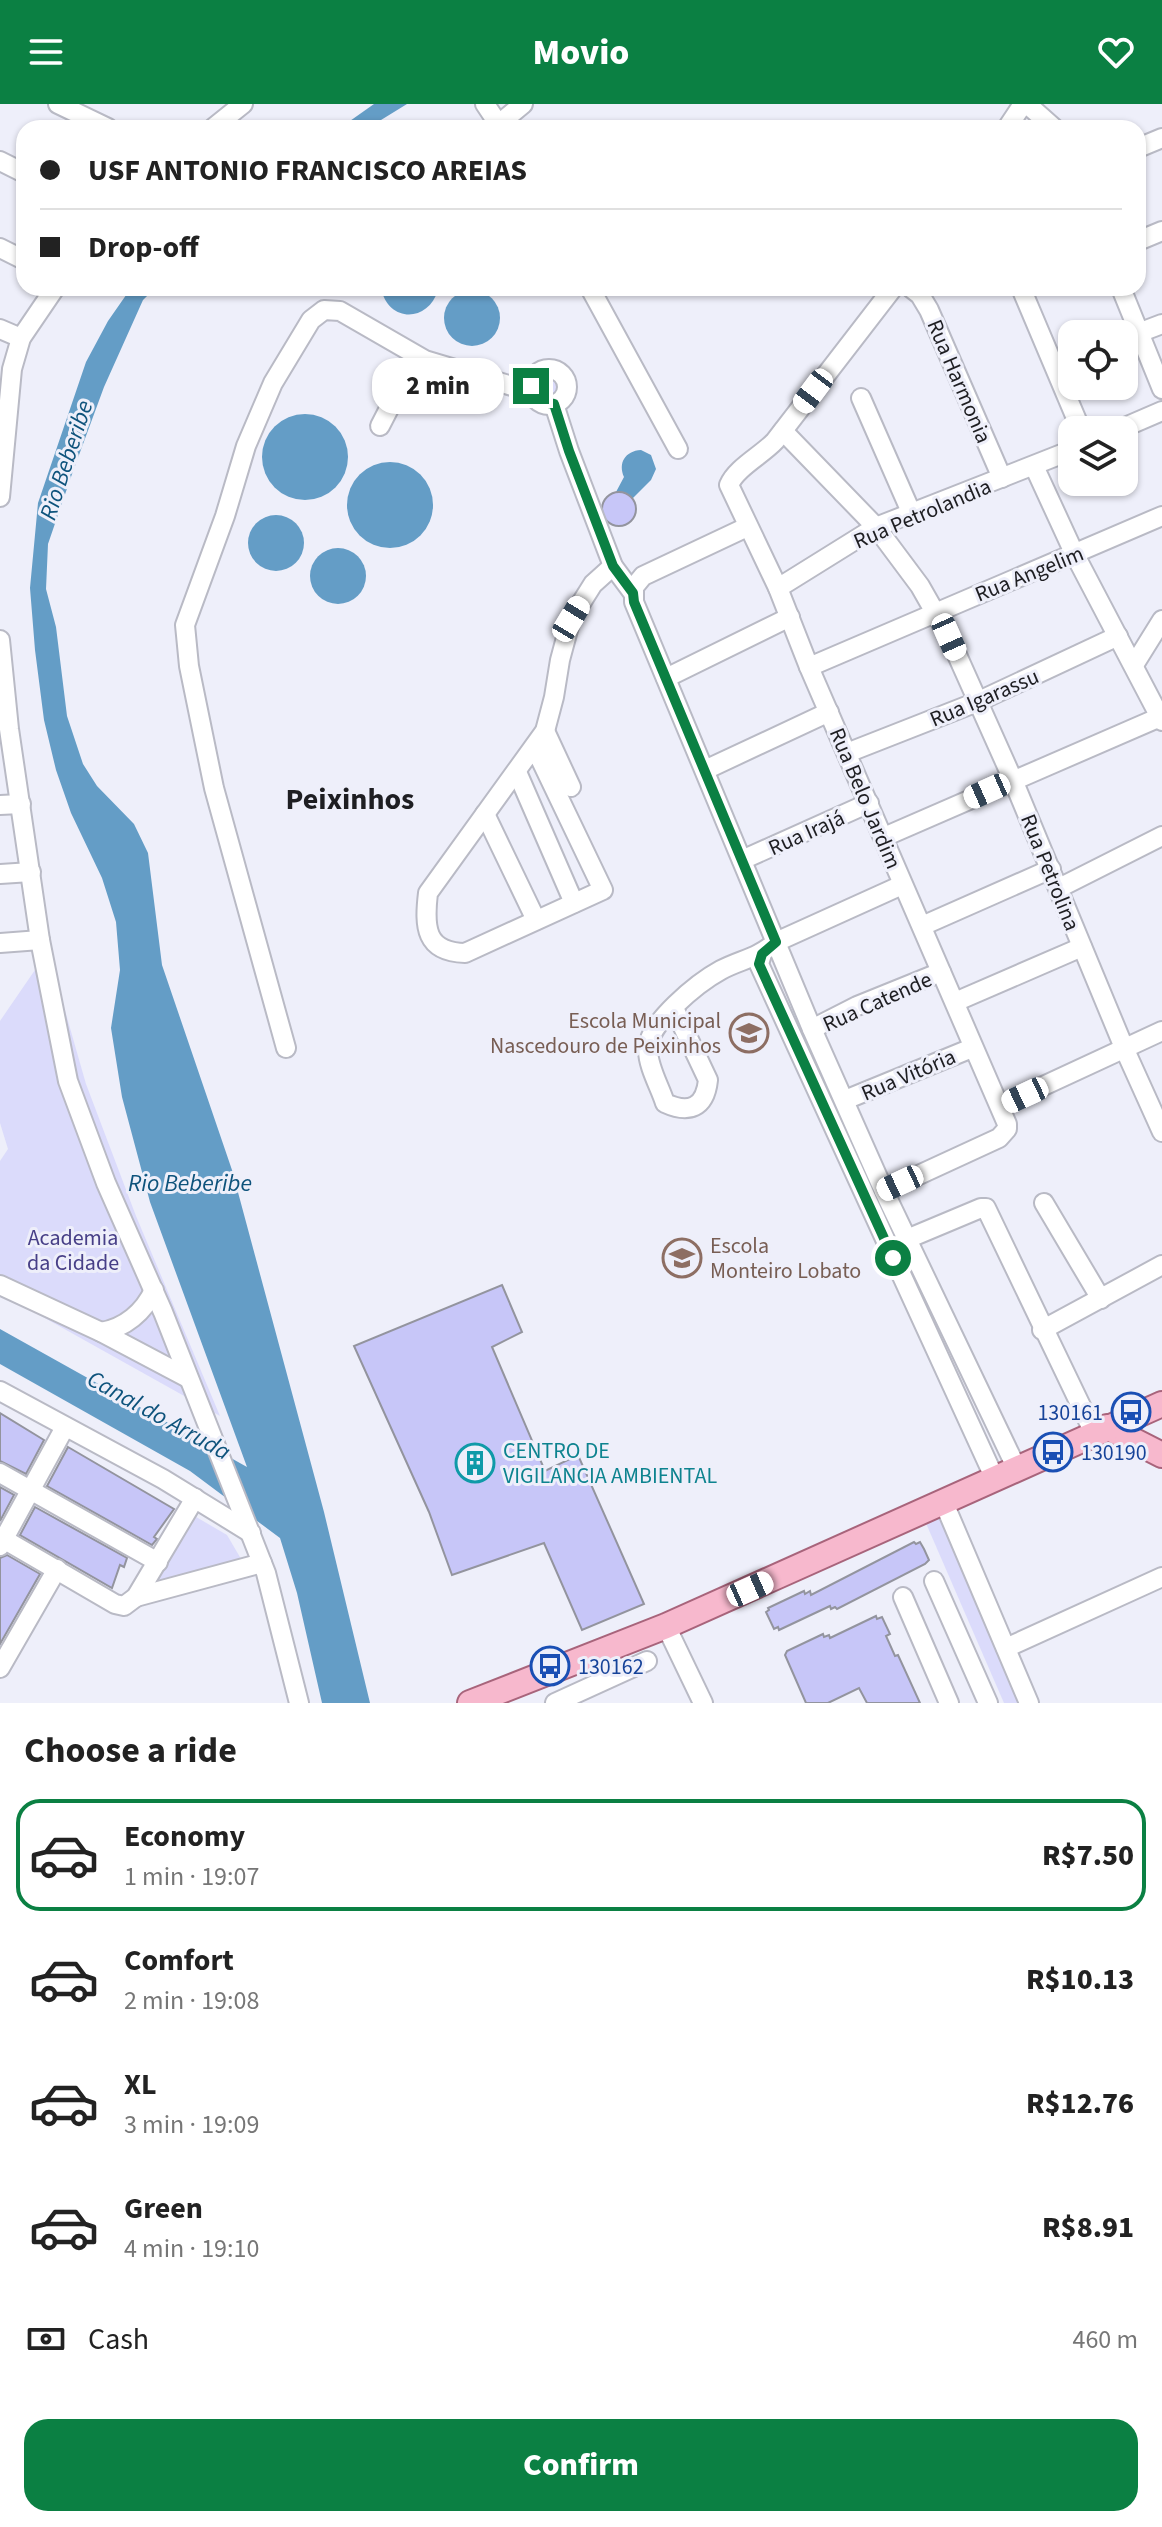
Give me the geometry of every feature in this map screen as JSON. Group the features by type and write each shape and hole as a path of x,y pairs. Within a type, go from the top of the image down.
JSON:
{"main road":[{"path":"470,1703 501,1697 666,1626 1162,1404"},
{"path":"1162,1404 1156,1423 1162,1446"},
{"path":"1100,1430 1162,1455"}],"street":[{"path":"58,104 91,120"},
{"path":"223,120 243,104"},
{"path":"506,120 523,104"},
{"path":"1025,104 1044,120"},
{"path":"0,497 6,369 21,338 50,296"},
{"path":"594,296 678,449"},
{"path":"783,431 887,296"},
{"name":"Rua Harmonia","path":"921,296 1002,478"},
{"path":"1024,296 1075,416"},
{"path":"1125,296 1162,389"},
{"path":"286,1048 214,788 189,666 185,625 225,516 246,446 273,383 311,320 324,310 340,311 416,356 532,392 543,404 554,404 563,397 567,387 563,376 554,369 543,369 534,376 532,392"},
{"path":"1141,332 1162,324"},
{"path":"0,329 21,338"},
{"path":"380,426 416,356"},
{"path":"861,398 911,512"},
{"path":"554,404 613,566 633,593"},
{"path":"1138,421 1162,411"},
{"name":"Rua Belo Jardim","path":"783,431 763,454 735,475 729,485 778,588 902,885 1003,1115"},
{"name":"Rua Petrolina","path":"783,431 876,527 935,612 1013,780 1162,1132"},
{"name":"Rua Petrolandia","path":"778,588 876,527 1058,456"},
{"path":"884,837 1161,719 1075,555 1034,466"},
{"name":"Rua Angelim","path":"809,667 1162,516"},
{"path":"747,527 643,576 637,581 634,602 742,860 769,948 845,1100 1006,1474"},
{"path":"535,748 603,890 465,953 449,953 437,947 429,935 425,918 428,893 545,731 571,619 593,584 613,566"},
{"path":"666,678 790,617"},
{"path":"1134,665 1162,620"},
{"name":"Rua Igarassu","path":"847,753 977,702 1118,636"},
{"path":"0,640 5,729 21,804 40,940 68,1081 106,1183 154,1290 251,1533 262,1563 299,1703"},
{"path":"705,770 829,712"},
{"path":"545,731 571,787"},
{"path":"517,772 574,903"},
{"name":"Rua Irajá","path":"742,860 869,803"},
{"path":"0,805 21,804"},
{"path":"485,814 536,920"},
{"path":"1059,888 1162,837"},
{"path":"922,926 1051,869"},
{"path":"0,874 31,872"},
{"path":"674,1008 708,1080 707,1093 694,1107 680,1110 665,1103 647,1052 649,1034 674,1008 699,983 724,968 902,885"},
{"path":"0,943 40,940"},
{"path":"955,1002 1082,947"},
{"path":"769,948 759,964 793,1041 1006,1474"},
{"name":"Rua Catende","path":"812,1029 857,1006 941,972"},
{"path":"884,1191 999,1138 1007,1129 1003,1115 1162,1031"},
{"name":"Rua Vitória","path":"845,1100 972,1048"},
{"path":"1044,1203 1101,1299"},
{"path":"907,1239 986,1208 1042,1330 1100,1430"},
{"path":"1042,1330 1162,1265"},
{"path":"0,1285 101,1332 191,1384"},
{"path":"101,1332 140,1313 154,1290"},
{"path":"0,1391 195,1498 251,1533"},
{"path":"65,1427 1,1541 57,1569 115,1604 124,1606 136,1597 195,1498"},
{"path":"0,1473 158,1562"},
{"path":"944,1503 1029,1703"},
{"path":"136,1597 262,1563"},
{"path":"0,1668 57,1569"},
{"path":"1006,1648 1158,1578"},
{"path":"934,1581 988,1703"},
{"path":"903,1597 949,1703"},
{"path":"666,1626 703,1703"},
{"path":"924,1645 957,1631"},
{"path":"555,1703 647,1661"}],"green space":[{"path":"550,370 561,375 566,386 561,397 550,402 539,397 534,386 539,375"},
{"name":"Academia da Cidade","path":"48,951 86,1084 136,1216 220,1416 0,1293 0,1161 8,1149 0,1123 0,1021"},
{"path":"191,1514 227,1535 244,1564 145,1591"},
{"path":"938,1515 1019,1703 1004,1703 925,1521"}],"water":[{"path":"374,104 407,104 381,120 351,120"},
{"name":"Rio Beberibe","path":"125,296 147,296 104,387 48,544 46,589 56,627 67,716 83,764 97,786 134,824 148,853 162,965 232,1170 324,1512 370,1703 322,1703 297,1593 280,1538 190,1471 0,1364 0,1329 247,1467 150,1202 122,1097 111,1028 120,970 116,922 102,878 71,813 56,770 44,720 35,650 30,588 38,503 86,362"},
{"path":"384,296 435,296 426,309 408,314 391,308"},
{"path":"455,296 489,296 498,307 498,329 483,344 461,344 446,329 446,307"},
{"path":"305,414 329,421 341,433 348,457 341,481 329,493 305,500 281,493 269,481 262,457 269,433 281,421"},
{"path":"641,450 651,455 656,469 651,480 632,499 626,493 616,492 624,477 624,459"},
{"path":"390,462 414,469 426,481 433,505 426,529 414,541 390,548 366,541 354,529 347,505 354,481 366,469"},
{"path":"276,515 296,523 304,543 296,563 276,571 256,563 248,543 256,523"},
{"path":"338,548 358,556 366,576 358,596 338,604 318,596 310,576 318,556"}],"building":[{"path":"619,492 631,497 636,509 631,521 619,526 607,521 602,509 607,497"},
{"name":"CENTRO DE VIGILANCIA AMBIENTAL","path":"502,1285 522,1332 492,1347 545,1471 578,1455 644,1604 582,1630 544,1543 452,1575 429,1512 354,1346"},
{"path":"0,1413 44,1440 26,1474 0,1461"},
{"path":"68,1447 174,1509 154,1537 157,1539 152,1545 47,1486"},
{"path":"0,1487 14,1495 0,1521"},
{"path":"35,1507 127,1558 124,1567 120,1565 112,1588 20,1535"},
{"path":"914,1542 920,1542 924,1549 929,1560 925,1564 837,1609 830,1606 779,1630 778,1627 774,1629 766,1612 768,1608 804,1591 805,1594 810,1591 811,1595"},
{"path":"7,1555 40,1574 0,1644 0,1558"},
{"path":"876,1616 877,1619 882,1617 890,1634 886,1636 920,1703 867,1703 859,1688 828,1703 806,1703 785,1655 787,1651 823,1634 830,1638"}],"place":[{"name":"Escola Municipal Nascedouro de Peixinhos","path":"749,1033"},
{"name":"Escola Monteiro Lobato","path":"682,1258"},
{"name":"130161","path":"1131,1412"},
{"name":"130190","path":"1053,1452"},
{"name":"CENTRO DE VIGILANCIA AMBIENTAL","path":"475,1463"},
{"name":"130162","path":"550,1666"}],"district":[{"name":"Peixinhos","path":"350,799"}],"route":[{"path":"531,386 538,401 554,404 613,566 633,593 634,602 776,942 762,954 759,964 893,1258"}],"water label":[{"name":"Canal do Arruda","path":"159,1415"}]}
